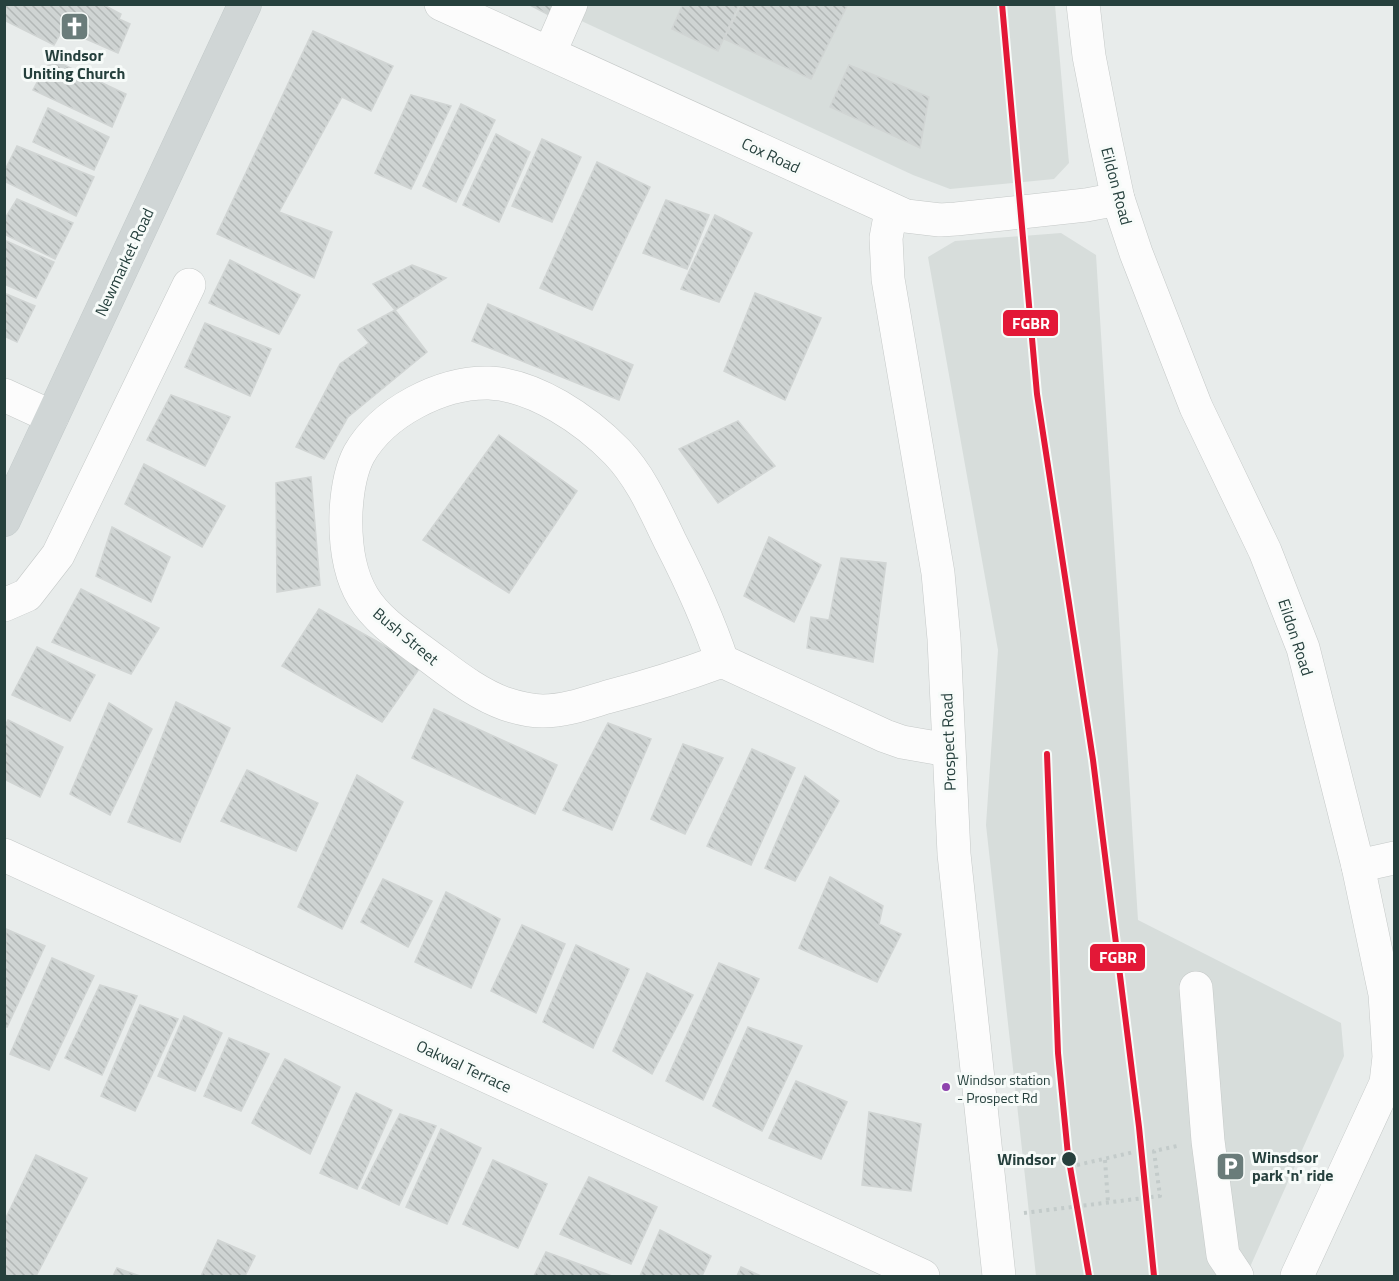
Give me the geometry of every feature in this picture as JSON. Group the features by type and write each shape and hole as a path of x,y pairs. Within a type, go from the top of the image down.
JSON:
{"main road":[{"name":"Newmarket Road","path":"4,520 245,4"}],"street":[{"name":"Cox Road","path":"441,4 550,52 891,211 922,219 956,219 1118,199"},
{"path":"550,52 571,4"},
{"name":"Eildon Road","path":"1083,4 1091,68 1118,199 1136,253 1196,407 1265,551 1303,648 1358,866 1385,994 1389,1029 1387,1074 1377,1104 1297,1276"},
{"name":"Prospect Road","path":"891,211 886,238 888,279 938,573 944,639 954,854 999,1276"},
{"path":"4,605 27,595 58,555 189,285"},
{"name":"Bush Street","path":"489,383 517,389 551,403 616,452 638,479 705,613 722,661 676,678 562,710 523,709 486,695 395,631 374,612 361,595 350,563 345,536 351,476 358,455 373,435 398,414 427,396 458,387 489,383"},
{"path":"4,395 52,417"},
{"path":"722,661 885,736 902,742 948,750"},
{"name":"Oakwal Terrace","path":"4,855 923,1276"},
{"path":"1358,866 1395,858"},
{"path":"1196,988 1208,1141 1223,1255 1237,1276"}],"path":[{"path":"1077,1165 1134,1152"},
{"path":"1105,1160 1108,1202"},
{"path":"1023,1213 1160,1196 1156,1165"}],"shaded area":[{"path":"547,5 1055,5 1069,163 1054,179 950,189 913,175"},
{"path":"1061,233 1096,255 1138,920 1341,1023 1344,1056 1246,1276 1036,1276 986,825 998,650 928,257 955,241"}],"building":[{"name":"Windsor Uniting Church","path":"4,4 102,4 121,14 119,19 130,24 118,53 63,29 54,45 4,20"},
{"path":"528,4 554,4 549,15"},
{"path":"683,4 739,4 718,51 672,29"},
{"path":"742,4 848,4 811,79 724,39"},
{"path":"313,31 393,66 371,111 342,97 279,212 332,232 314,278 217,234"},
{"path":"60,63 126,94 112,127 33,90 46,66"},
{"path":"849,65 929,97 920,148 830,107"},
{"path":"411,95 451,106 411,189 375,173"},
{"path":"461,104 495,120 456,202 423,186"},
{"path":"48,108 109,137 94,170 33,142"},
{"path":"496,134 530,152 499,222 463,205"},
{"path":"542,139 581,157 552,222 512,206"},
{"path":"17,146 94,177 76,216 4,181 4,172"},
{"path":"597,162 650,187 592,310 540,288"},
{"path":"17,199 73,223 55,259 4,234 4,220"},
{"path":"666,200 709,215 687,269 643,253"},
{"path":"715,215 752,233 719,302 681,289"},
{"path":"4,240 54,262 36,298 4,284"},
{"path":"230,260 300,295 279,334 209,303"},
{"path":"412,265 446,278 395,310 373,284"},
{"path":"4,293 35,306 17,342 4,336"},
{"path":"755,293 821,318 785,400 724,371"},
{"path":"488,304 633,365 619,400 472,341"},
{"path":"395,310 427,352 348,417 324,459 296,447 340,364 369,343 358,330"},
{"path":"205,323 271,349 250,396 185,367"},
{"path":"171,395 230,417 205,466 147,440"},
{"path":"738,421 775,466 718,503 679,449"},
{"path":"499,435 577,491 509,593 423,540"},
{"path":"144,464 225,506 202,547 125,504"},
{"path":"311,477 320,585 277,592 276,483"},
{"path":"112,527 170,557 151,602 96,576"},
{"path":"769,537 821,565 794,622 744,596"},
{"path":"841,558 886,563 873,662 807,648 811,617 829,620"},
{"path":"81,589 159,628 131,674 52,642"},
{"path":"319,609 421,666 382,722 282,666"},
{"path":"37,647 95,675 70,721 12,695"},
{"path":"176,702 230,728 180,842 128,822"},
{"path":"109,703 152,729 110,815 70,794"},
{"path":"434,709 557,765 535,814 412,758"},
{"path":"8,720 63,747 40,797 4,779 4,728"},
{"path":"608,723 651,739 612,830 563,810"},
{"path":"683,744 723,758 685,834 651,819"},
{"path":"752,749 795,768 751,865 707,846"},
{"path":"247,770 318,803 296,851 221,821"},
{"path":"357,775 403,802 342,929 298,907"},
{"path":"805,776 839,801 795,881 765,868"},
{"path":"830,877 883,906 879,924 901,934 877,982 799,948"},
{"path":"383,879 432,901 408,947 361,922"},
{"path":"446,892 500,919 471,988 415,962"},
{"path":"522,925 565,944 536,1013 491,991"},
{"path":"6,929 45,946 7,1027 4,1026"},
{"path":"576,945 629,969 593,1048 543,1022"},
{"path":"52,958 94,976 49,1070 10,1054"},
{"path":"719,963 759,979 703,1100 666,1081"},
{"path":"647,973 693,995 652,1074 613,1051"},
{"path":"100,985 137,996 102,1075 65,1058"},
{"path":"140,1005 178,1019 135,1111 101,1096"},
{"path":"184,1016 222,1033 195,1091 158,1076"},
{"path":"748,1027 802,1046 762,1131 713,1106"},
{"path":"229,1038 269,1054 241,1111 204,1096"},
{"path":"285,1059 340,1087 310,1154 252,1123"},
{"path":"796,1081 847,1102 821,1159 769,1138"},
{"path":"356,1093 392,1110 357,1189 320,1173"},
{"path":"869,1112 921,1124 911,1191 862,1185"},
{"path":"400,1114 436,1126 399,1205 362,1188"},
{"path":"441,1129 481,1148 447,1224 406,1207"},
{"path":"36,1155 87,1178 36,1276 4,1276 4,1222"},
{"path":"493,1160 547,1184 518,1248 463,1224"},
{"path":"589,1177 657,1207 631,1264 560,1234"},
{"path":"660,1230 711,1256 702,1276 640,1276"},
{"path":"218,1240 255,1256 245,1276 201,1276"},
{"path":"546,1252 612,1276 534,1276"},
{"path":"741,1267 761,1276 737,1276"},
{"path":"117,1268 140,1276 113,1276"}],"transit line":[{"name":"FGBR","path":"1002,4 1037,394 1093,760 1139,1127 1154,1276"},
{"name":"FGBR","path":"1047,754 1058,1053 1068,1155 1089,1276"}],"place":[{"name":"Windsor Uniting Church","path":"74,27"},
{"name":"Windsor station - Prospect Rd","path":"946,1087"},
{"name":"Windsor","path":"1069,1159"},
{"name":"Winsdsor park 'n' ride","path":"1231,1166"}]}
